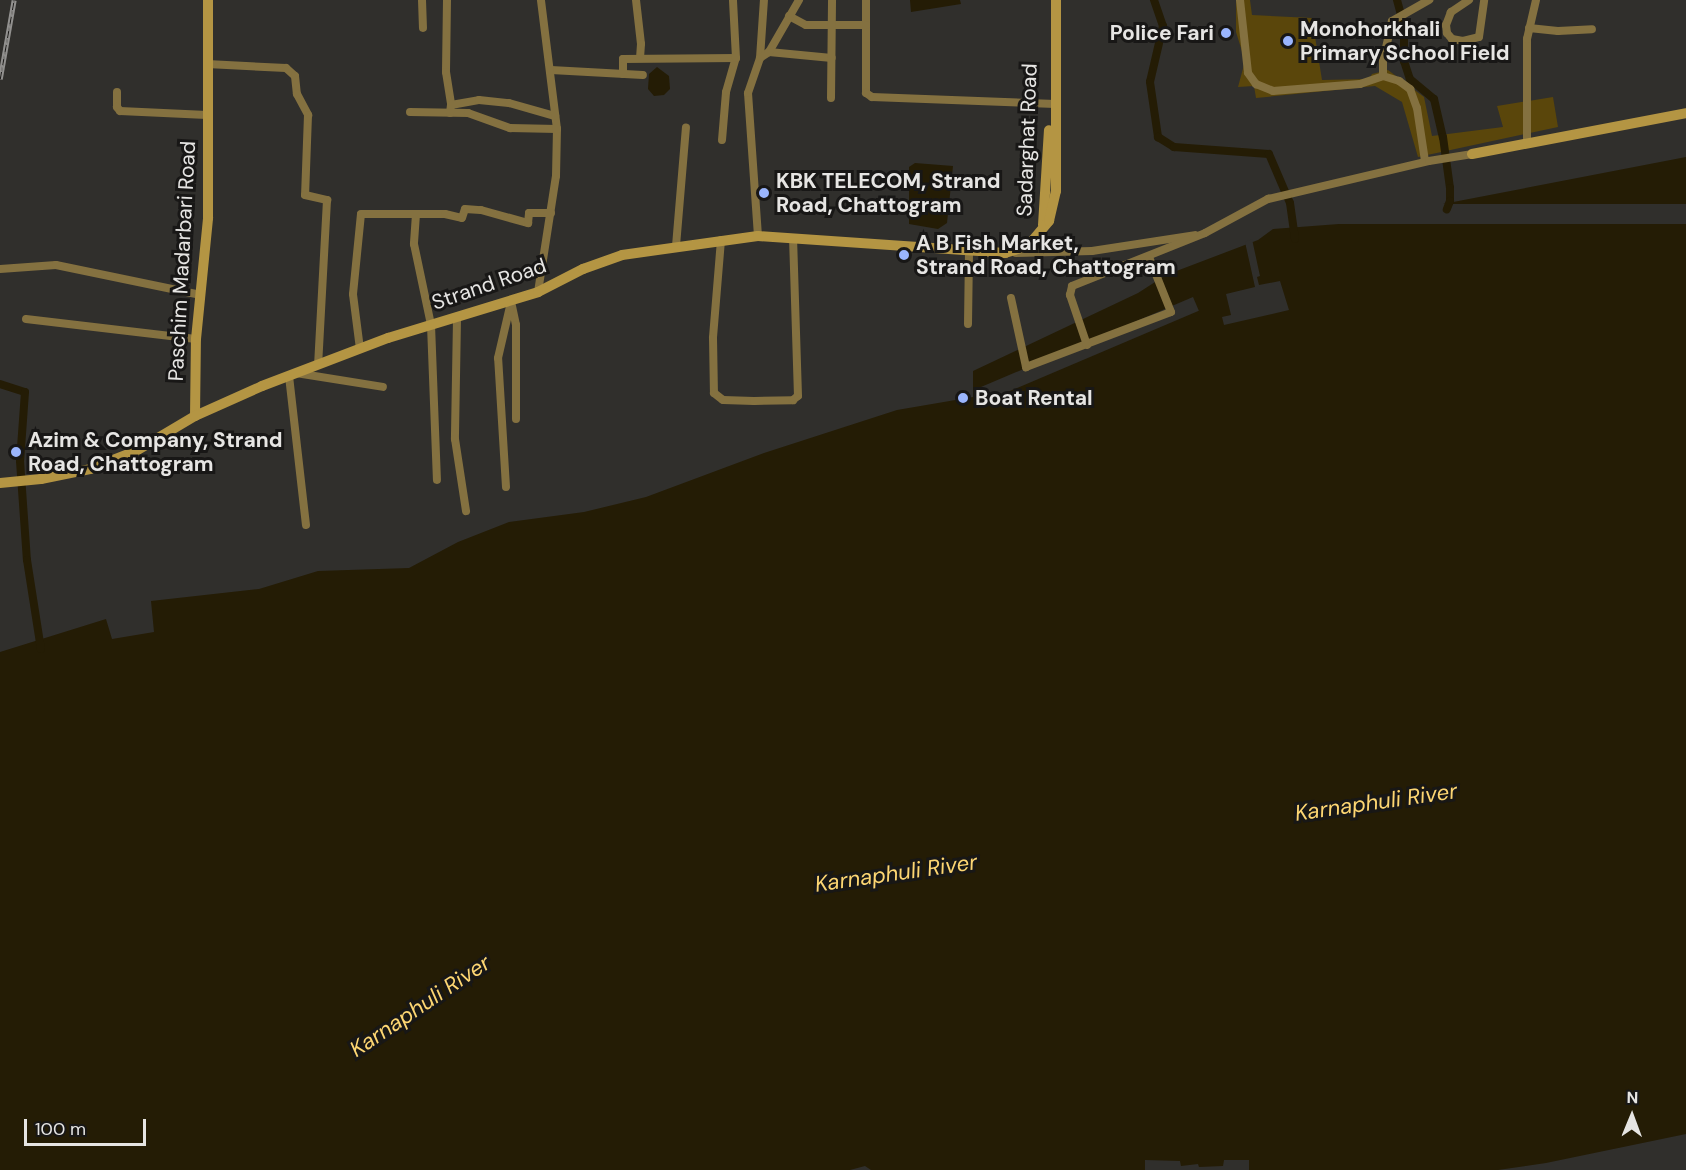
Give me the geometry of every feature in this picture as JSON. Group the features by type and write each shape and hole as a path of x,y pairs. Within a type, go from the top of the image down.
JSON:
{"main road":[{"name":"Paschim Madarbari Road","path":"195,416 196,339 208,219 208,0"},
{"name":"Sadarghat Road","path":"1043,229 1053,210 1056,191 1049,0"},
{"name":"Sadarghat Road","path":"1052,104 1056,0"},
{"path":"1472,154 1686,112"},
{"name":"Strand Road","path":"1,483 41,479 90,469 136,451 195,416 292,374 431,325 512,302 538,292 583,269 622,255 758,236 1005,253 1028,246 1043,229"}],"street":[{"path":"422,0 423,28"},
{"path":"447,0 446,72 450,109"},
{"path":"538,292 556,176 555,116 541,0"},
{"path":"636,0 641,45 640,58"},
{"path":"722,140 726,93 736,58 733,0"},
{"path":"758,236 748,93 760,58 764,0"},
{"path":"760,58 770,52 799,0"},
{"path":"831,98 832,0"},
{"path":"866,0 866,93 872,97 1052,104"},
{"path":"1240,0 1248,73 1256,84 1266,90 1360,84 1383,76 1399,81 1410,89 1417,108 1427,161"},
{"path":"1383,76 1383,61 1392,21 1429,0"},
{"path":"1469,0 1451,12 1446,25 1447,33 1452,39 1463,41 1479,37 1484,0"},
{"path":"1527,143 1529,28 1536,0"},
{"path":"789,16 806,25 866,25"},
{"path":"1529,28 1558,31 1592,29"},
{"path":"770,52 832,58"},
{"path":"622,74 622,59 736,58"},
{"path":"207,64 286,68 295,76 297,94 309,116 305,195 327,200 318,364"},
{"path":"551,70 643,75"},
{"path":"117,92 117,110 120,111 207,116"},
{"path":"410,112 450,109 479,100 495,101 555,116"},
{"path":"450,109 510,128 556,129"},
{"path":"676,246 686,127"},
{"path":"1087,345 1070,295 1072,286 1206,233 1268,198 1427,161 1472,154"},
{"path":"360,349 353,294 360,216 363,214 445,214 462,218 463,209 481,210 528,223 529,213 551,213"},
{"path":"416,214 415,252 431,325 437,480"},
{"path":"1005,253 1092,250 1206,233"},
{"path":"721,240 713,338 714,393 723,400 764,401 793,400 798,396 800,389 793,238"},
{"path":"969,250 969,324"},
{"path":"1011,298 1026,367 1171,312 1149,257"},
{"path":"0,269 56,266 201,295"},
{"path":"512,302 516,325 516,419"},
{"path":"506,487 498,358 512,302"},
{"path":"26,319 196,339"},
{"path":"457,319 455,439 466,511"},
{"path":"306,525 292,374 383,387"}],"shaded area":[{"path":"1236,0 1250,0 1252,15 1312,18 1322,80 1369,79 1372,74 1388,70 1424,97 1432,136 1503,127 1497,106 1553,97 1558,127 1418,157 1402,102 1375,86 1256,98 1254,86 1238,87 1245,61 1236,32"}],"water":[{"path":"910,0 960,0 961,4 911,12"},
{"path":"657,67 669,76 670,89 664,95 654,96 648,89 649,74"},
{"name":"Karnaphuli River","path":"1686,157 1686,1134 1546,1163 1498,1170 871,1170 865,1166 850,1170 0,1170 0,652 106,619 112,639 154,632 151,601 259,589 318,571 409,568 458,542 509,522 584,512 646,497 764,453 897,410 973,397 973,371 1138,293 1166,275 1258,240 1273,229 1339,224"},
{"path":"915,163 953,166 947,223 938,229 909,224 909,167"}],"pier":[{"path":"1307,204 1686,204 1686,224 1307,224"},
{"path":"1252,239 1260,276 1257,277 1259,285 1280,281 1289,310 1224,325 1222,317 1231,315 1226,294 1255,287 1245,242"},
{"path":"1193,297 1199,311 986,401 980,387"},
{"path":"1145,1160 1180,1161 1181,1166 1198,1164 1199,1167 1223,1166 1224,1160 1249,1160 1249,1170 1145,1170"}],"waterway":[{"path":"1154,0 1163,26 1150,82 1158,137 1174,147 1269,154 1290,203 1295,239"},
{"path":"1397,0 1404,27 1404,61 1410,79 1434,99 1443,137 1450,188 1450,201 1447,209"},
{"path":"0,384 25,392 20,461 27,560 41,649"}],"railway":[{"path":"0,79 14,0"}],"place":[{"name":"Police Fari","path":"1226,33"},
{"name":"Monohorkhali Primary School Field","path":"1288,41"},
{"name":"KBK TELECOM, Strand Road, Chattogram","path":"764,193"},
{"name":"A B Fish Market, Strand Road, Chattogram","path":"904,255"},
{"name":"Boat Rental","path":"963,398"},
{"name":"Azim & Company, Strand Road, Chattogram","path":"16,452"}]}
